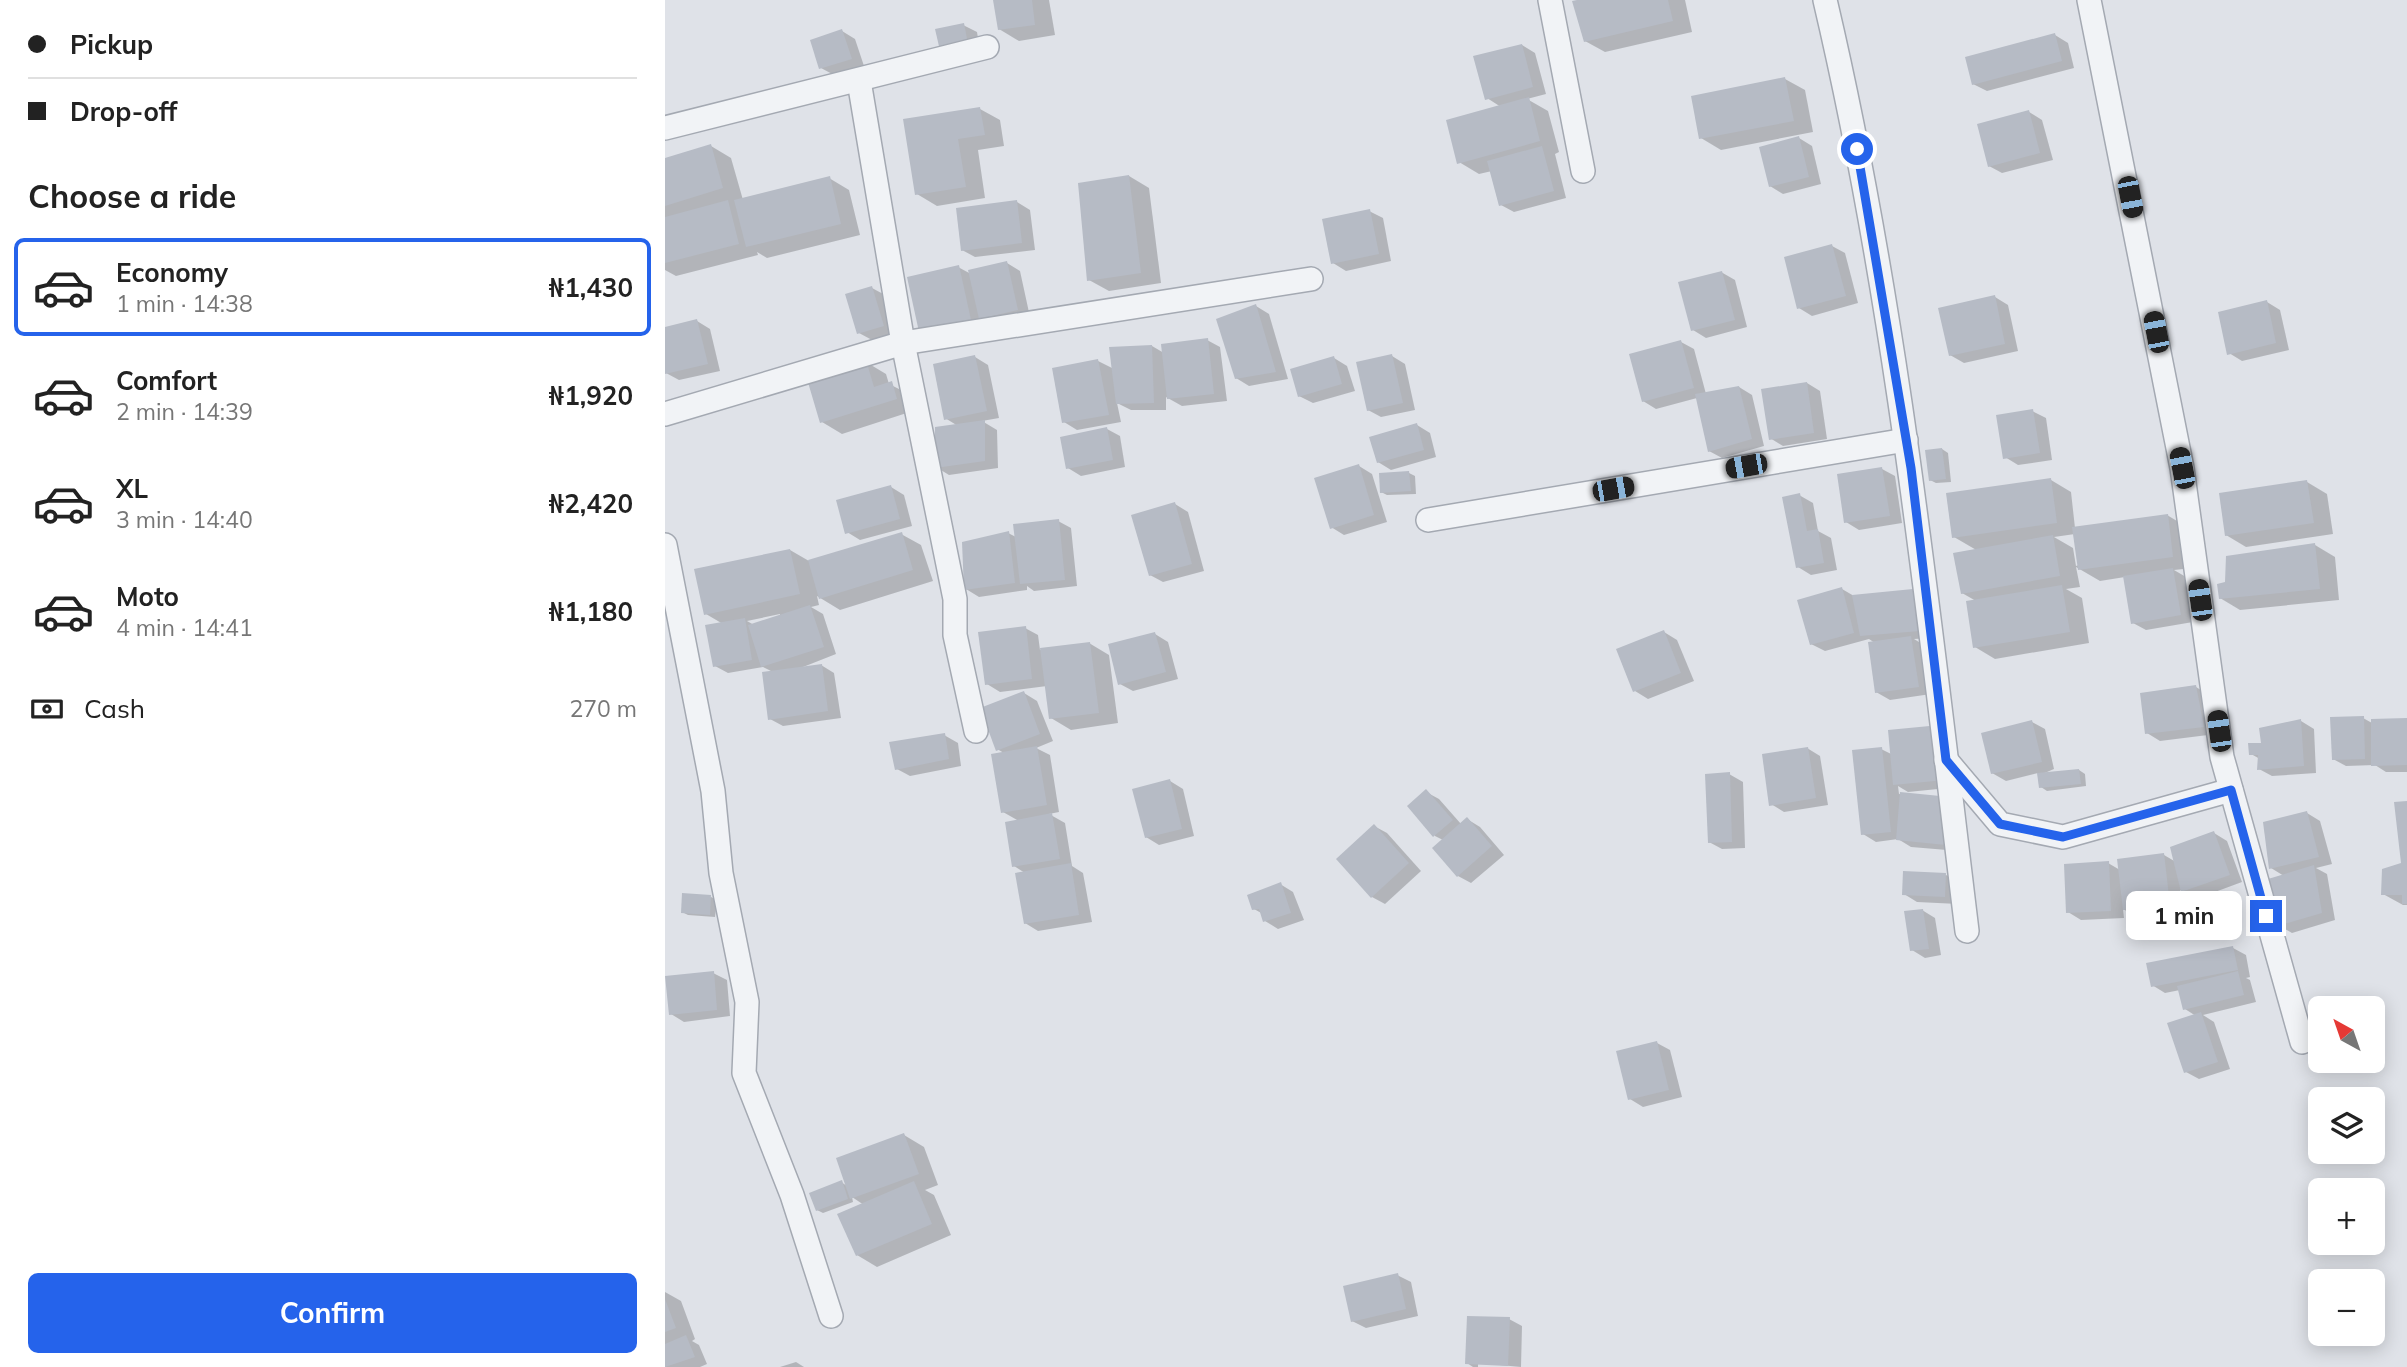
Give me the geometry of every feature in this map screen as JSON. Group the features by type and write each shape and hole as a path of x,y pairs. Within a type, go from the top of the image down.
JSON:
{"street":[{"path":"1550,0 1583,171"},
{"path":"1825,0 1848,97 1906,440 1967,931"},
{"path":"2089,0 2182,468 2222,757 2302,1042"},
{"path":"665,128 987,47"},
{"path":"859,81 903,343 955,599 955,635 976,731"},
{"path":"665,414 903,343 1311,279"},
{"path":"1428,520 1906,440"},
{"path":"665,545 712,791 721,873 747,1002 744,1073 792,1195 831,1316"},
{"path":"1946,760 2000,824 2063,837 2231,790"}],"building":[{"path":"993,0 1032,0 1035,25 998,30"},
{"path":"1668,0 1673,21 1584,42 1572,1"},
{"path":"964,23 969,49 941,55 935,29"},
{"path":"842,29 852,59 819,69 810,40"},
{"path":"2055,33 2062,61 1972,85 1965,57"},
{"path":"1522,44 1533,87 1485,100 1473,56"},
{"path":"1785,77 1794,121 1699,139 1691,96"},
{"path":"1529,97 1540,141 1457,164 1446,120"},
{"path":"980,107 985,135 958,139 966,187 915,195 903,119"},
{"path":"2029,110 2040,153 1988,167 1977,124"},
{"path":"1799,136 1809,177 1769,187 1759,147"},
{"path":"711,144 723,188 665,206 665,158"},
{"path":"1542,146 1554,191 1499,206 1487,161"},
{"path":"1129,175 1141,273 1087,281 1078,183"},
{"path":"830,176 841,224 746,247 734,200"},
{"path":"728,200 739,244 665,263 665,217"},
{"path":"1017,200 1022,243 961,251 956,208"},
{"path":"1370,209 1379,254 1331,264 1322,219"},
{"path":"1832,244 1846,296 1797,309 1784,257"},
{"path":"1007,261 1018,310 979,319 968,270"},
{"path":"959,265 971,320 919,332 907,277"},
{"path":"1722,271 1735,320 1691,331 1678,282"},
{"path":"872,286 884,326 857,334 845,294"},
{"path":"1995,295 2005,344 1949,356 1938,308"},
{"path":"2267,300 2276,343 2227,355 2218,312"},
{"path":"1256,304 1276,372 1235,379 1216,319"},
{"path":"697,319 708,364 665,374 665,327"},
{"path":"1208,338 1214,394 1167,399 1161,344"},
{"path":"1681,340 1694,388 1642,402 1629,354"},
{"path":"1152,345 1154,403 1116,404 1109,347"},
{"path":"1392,354 1403,403 1367,411 1356,362"},
{"path":"975,355 987,411 944,420 933,364"},
{"path":"1334,356 1342,384 1298,397 1290,369"},
{"path":"1098,359 1109,415 1062,423 1052,368"},
{"path":"866,360 874,387 892,381 897,399 820,423 807,379"},
{"path":"1807,382 1814,433 1769,440 1761,389"},
{"path":"1739,386 1752,439 1708,452 1695,394"},
{"path":"2033,409 2040,453 2003,459 1996,415"},
{"path":"985,420 985,461 935,468 935,427"},
{"path":"1417,423 1424,450 1377,463 1369,437"},
{"path":"1107,427 1113,460 1066,469 1060,437"},
{"path":"1942,448 1946,479 1929,481 1925,450"},
{"path":"1359,464 1374,515 1330,529 1314,478"},
{"path":"1882,467 1890,516 1844,523 1837,474"},
{"path":"1409,471 1411,491 1380,493 1379,473"},
{"path":"2051,478 2057,523 1952,538 1946,493"},
{"path":"2307,480 2314,523 2225,536 2219,493"},
{"path":"891,485 900,519 845,534 836,500"},
{"path":"1800,493 1807,531 1818,529 1824,563 1796,568 1782,497"},
{"path":"1175,502 1192,564 1149,576 1131,515"},
{"path":"2168,514 2173,557 2078,570 2072,527"},
{"path":"1059,519 1065,580 1020,584 1013,524"},
{"path":"1009,531 1015,583 964,590 962,542"},
{"path":"902,532 913,570 819,599 808,560"},
{"path":"2053,535 2060,576 1961,594 1953,553"},
{"path":"2315,543 2320,589 2219,599 2217,584 2225,582 2226,556"},
{"path":"790,549 800,594 704,615 694,569"},
{"path":"2173,568 2181,615 2131,624 2123,576"},
{"path":"2062,585 2070,632 1973,648 1966,601"},
{"path":"1842,587 1854,633 1810,645 1797,600"},
{"path":"1913,589 1920,631 1860,636 1852,595"},
{"path":"810,605 824,647 761,667 748,625"},
{"path":"745,618 752,660 713,667 705,625"},
{"path":"1026,626 1032,679 985,685 978,632"},
{"path":"1664,630 1681,673 1633,692 1616,649"},
{"path":"1155,632 1166,672 1118,685 1108,644"},
{"path":"1911,636 1919,687 1875,693 1868,642"},
{"path":"1090,642 1099,713 1049,719 1040,648"},
{"path":"822,664 828,711 768,720 762,672"},
{"path":"2196,685 2204,727 2145,734 2140,693"},
{"path":"1024,691 1040,734 996,751 980,708"},
{"path":"2364,716 2365,759 2332,760 2330,717"},
{"path":"2407,718 2407,765 2371,766 2371,719"},
{"path":"2301,719 2304,766 2257,770 2258,755 2249,755 2248,743 2261,743 2259,728"},
{"path":"2032,720 2042,762 1991,774 1981,733"},
{"path":"1940,725 1945,780 1893,785 1888,730"},
{"path":"945,733 949,759 895,770 889,742"},
{"path":"1037,746 1047,805 1001,813 991,754"},
{"path":"1808,747 1816,798 1769,806 1762,754"},
{"path":"1882,747 1891,832 1861,835 1852,750"},
{"path":"2079,769 2081,784 2039,788 2037,773"},
{"path":"1730,772 1732,842 1708,843 1705,774"},
{"path":"1170,779 1182,829 1145,838 1132,789"},
{"path":"1426,789 1453,820 1433,837 1407,806"},
{"path":"1900,792 1950,797 1946,845 1896,840"},
{"path":"2407,801 2407,904 2402,904 2402,895 2381,895 2382,869 2401,863 2394,802"},
{"path":"2307,811 2319,857 2269,869 2263,822"},
{"path":"1052,813 1060,859 1012,867 1005,822"},
{"path":"1467,817 1492,846 1457,877 1432,848"},
{"path":"1374,824 1409,863 1371,898 1336,859"},
{"path":"2214,831 2230,875 2181,892 2170,847"},
{"path":"2164,853 2170,905 2123,910 2117,859"},
{"path":"2109,861 2111,911 2066,913 2064,864"},
{"path":"1071,863 1079,915 1024,924 1015,873"},
{"path":"2314,865 2322,913 2277,926 2268,879"},
{"path":"1903,871 1946,873 1945,897 1902,895"},
{"path":"1281,882 1291,913 1263,922 1259,909 1252,910 1247,895"},
{"path":"682,893 711,895 710,915 681,913"},
{"path":"1923,909 1929,949 1910,951 1904,911"},
{"path":"2233,946 2238,970 2151,987 2146,963"},
{"path":"714,971 717,1010 669,1015 665,976"},
{"path":"2238,971 2244,995 2183,1010 2177,986"},
{"path":"2201,1012 2218,1062 2184,1073 2167,1023"},
{"path":"1657,1041 1669,1090 1628,1100 1616,1051"},
{"path":"904,1133 919,1174 850,1199 836,1158"},
{"path":"842,1180 848,1199 816,1211 809,1193"},
{"path":"914,1181 932,1224 856,1256 837,1214"},
{"path":"1398,1273 1406,1309 1351,1322 1343,1286"},
{"path":"665,1299 676,1328 665,1332"},
{"path":"1467,1316 1510,1317 1508,1366 1465,1364"},
{"path":"686,1335 695,1357 665,1367 665,1344"}],"route":[{"path":"1857,149 1911,468 1946,760 2000,824 2063,837 2231,790 2266,916"}]}
